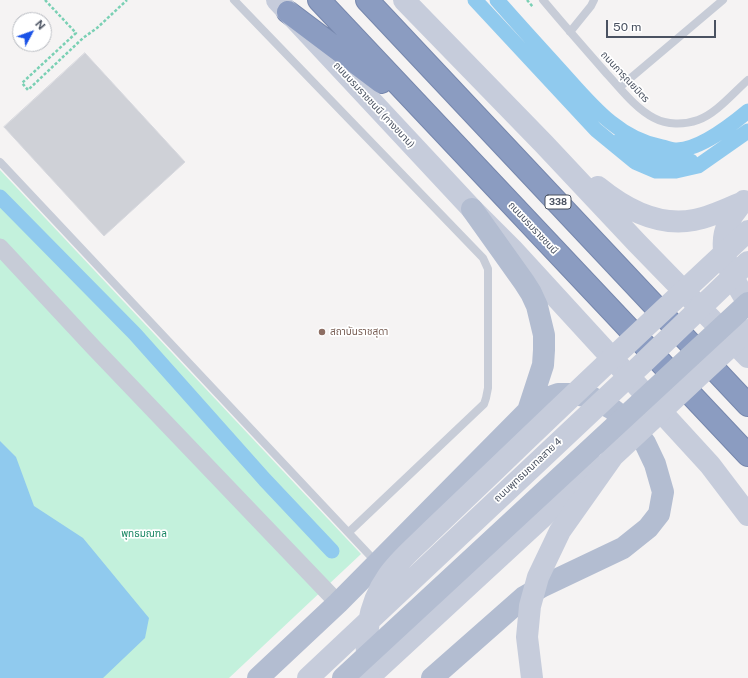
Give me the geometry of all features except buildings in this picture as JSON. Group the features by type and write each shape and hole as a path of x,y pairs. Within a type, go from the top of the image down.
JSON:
{"highway":[{"name":"ถนนบรมราชชนนี","path":"319,0 748,455"},
{"name":"338","path":"367,0 748,405"},
{"path":"282,6 426,114"}],"main road":[{"path":"404,0 748,357"},
{"name":"ถนนบรมราชชนนี (ทางขนาน)","path":"282,6 472,209 512,249 710,465 739,501 748,515"},
{"path":"544,144 611,198 628,208 647,216 663,220 693,220 715,214 745,200"},
{"path":"343,678 748,303 734,280 723,242 724,234 730,220 745,200"},
{"path":"472,209 524,282 531,293 536,306 544,335 543,364 528,411"},
{"path":"369,678 366,635 373,604 388,576 411,550 498,466 748,231"},
{"name":"ถนนพุทธมณฑลสาย 4","path":"308,678 748,262"},
{"path":"369,678 559,502 613,456 748,330"},
{"path":"258,678 338,603 528,411 547,398 558,394 572,394 591,397 611,408 631,424 645,443 655,464 663,492 659,514 648,528 623,548 543,586 524,597 432,678"},
{"path":"532,678 526,637 530,606 538,578 560,531 613,456"}],"street":[{"path":"0,247 338,603"}],"lane":[{"path":"234,0 487,263 488,388 484,404 349,532"},
{"name":"ถนนการุณยมิตร","path":"543,0 620,88 643,111 655,119 678,124 688,123 700,119 709,114 748,80"},
{"path":"570,32 594,0"},
{"path":"620,88 723,0"},
{"path":"0,162 377,563"}],"path":[{"path":"45,0 76,33 22,83 28,90 83,38 97,28 127,0"}],"green space":[{"name":"พุทธมณฑล","path":"0,170 361,554 229,678 0,678"}],"water":[{"path":"0,441 16,457 34,506 83,538 149,618 145,638 103,678 0,678"}],"waterway":[{"path":"475,0 596,130 635,162 656,171 676,171 698,166 748,131"},
{"path":"497,0 605,118 631,136 646,143 673,150 686,149 696,146 715,136 748,111"},
{"path":"620,140 630,147 661,160 691,161"},
{"path":"0,197 135,334 265,480 332,551"}],"place":[{"name":"สถาบันราชสุดา","path":"322,332"}]}
